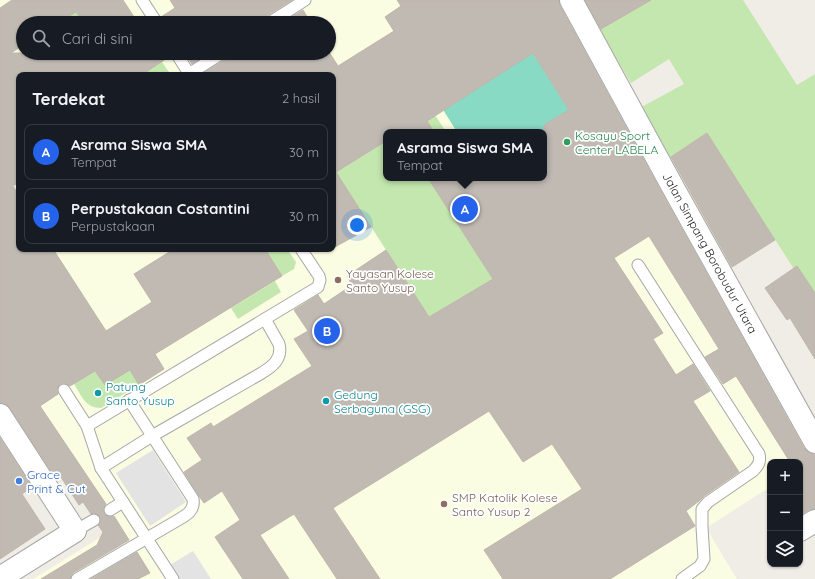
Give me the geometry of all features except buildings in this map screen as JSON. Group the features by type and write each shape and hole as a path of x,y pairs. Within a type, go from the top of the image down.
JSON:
{"street":[{"name":"Jalan Simpang Borobudur Utara","path":"571,0 675,191 815,442"},
{"path":"0,414 75,531 0,578"},
{"path":"803,528 815,521"}],"lane":[{"path":"142,0 152,16"},
{"path":"280,16 305,0"},
{"path":"181,60 189,72"},
{"path":"193,72 211,60"},
{"path":"87,426 314,289 319,284 319,276 303,252"},
{"path":"638,265 759,454 760,459 759,464 753,471 708,502 702,510 704,559 700,566 682,579"},
{"path":"101,468 152,436 260,374 274,364 280,354 280,348 265,319"},
{"path":"64,390 87,426 101,468 173,579"},
{"path":"77,579 188,514 193,507 193,499 129,400"},
{"path":"110,510 123,502"},
{"path":"75,531 94,520"}],"shaded area":[{"name":"Yayasan Kolese Santo Yusup","path":"0,0 500,0 788,459 767,459 767,489 706,528 737,579 33,579 114,529 87,487 73,496 0,385"},
{"path":"153,450 186,502 150,526 116,473"},
{"path":"193,551 211,579 179,579 170,565"}],"green space":[{"name":"Kosayu Sport Center LABELA","path":"410,0 531,50 648,235 559,293 544,181 547,181 547,129 455,129 385,17"},
{"path":"631,0 743,0 797,85 815,74 815,302 707,133 665,161 636,110 684,84 669,59 631,83 599,30 636,8"},
{"path":"76,12 79,16 69,16"},
{"path":"162,62 169,72 147,72"},
{"path":"414,82 444,129 432,129 405,87"},
{"path":"383,143 383,181 430,181 493,279 429,317 336,172"},
{"path":"267,252 289,252 296,262 294,269 282,276"},
{"path":"275,281 281,292 238,319 231,308"},
{"path":"130,370 139,385 101,408 88,404 74,384 95,371 105,385"}],"place":[{"name":"Kosayu Sport Center LABELA","path":"567,142"},
{"name":"Asrama Siswa SMA","path":"465,209"},
{"name":"Yayasan Kolese Santo Yusup","path":"338,280"},
{"name":"Perpustakaan Costantini","path":"327,331"},
{"name":"Patung Santo Yusup","path":"98,393"},
{"name":"Gedung Serbaguna (GSG)","path":"326,401"},
{"name":"Grace Print & Cut","path":"19,481"},
{"name":"SMP Katolik Kolese Santo Yusup 2","path":"444,504"}]}
